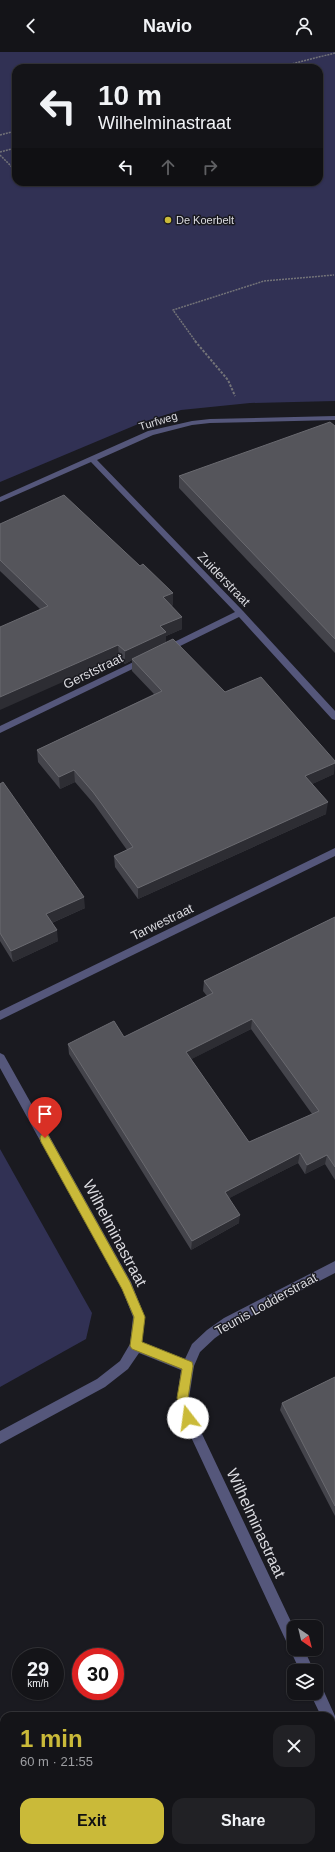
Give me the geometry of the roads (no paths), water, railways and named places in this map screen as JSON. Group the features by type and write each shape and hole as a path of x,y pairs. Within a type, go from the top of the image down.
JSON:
{"street":[{"name":"Turfweg","path":"0,500 93,460 150,433 192,423 335,418"},
{"name":"Zuiderstraat","path":"93,460 240,613 335,717"},
{"name":"Gerststraat","path":"0,730 240,613"},
{"name":"Tarwestraat","path":"0,1016 335,852"},
{"name":"Wilhelminastraat","path":"0,1058 127,1286 139,1317 136,1346"},
{"name":"Teunis Lodderstraat","path":"188,1366 196,1348 211,1334 228,1322 335,1267"},
{"path":"0,1438 101,1383 124,1365 136,1346 188,1366"},
{"name":"Wilhelminastraat","path":"188,1366 183,1398 188,1418 287,1628"},
{"path":"321,1700 326,1712"}],"place":[{"name":"De Koerbelt","path":"168,220"}]}
